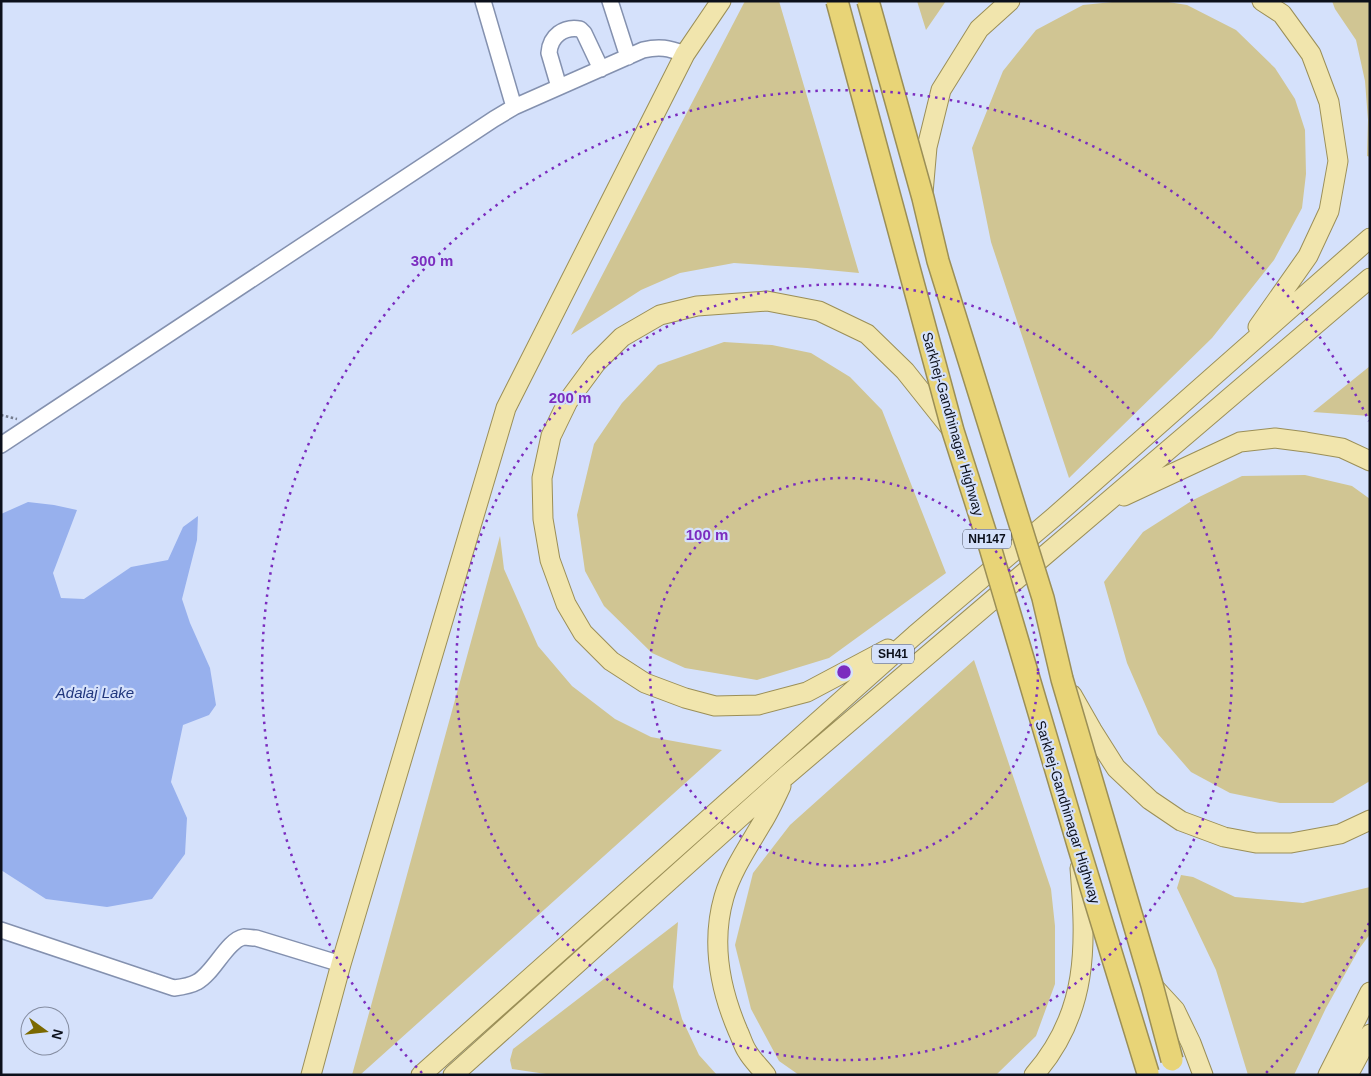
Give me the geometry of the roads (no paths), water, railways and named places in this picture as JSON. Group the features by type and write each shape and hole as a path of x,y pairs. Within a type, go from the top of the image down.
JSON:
{"highway":[{"name":"Sarkhej-Gandhinagar Highway","path":"837,1 953,431 990,546 1145,1074"},
{"name":"NH147","path":"868,1 923,198 938,261 1043,598 1062,678 1152,985 1172,1060"}],"main road":[{"path":"311,1075 506,408 685,54 721,1"},
{"path":"923,198 927,147 941,90 979,29 1010,1"},
{"path":"1238,354 1308,256 1329,211 1338,161 1329,102 1311,54 1282,14 1262,1"},
{"name":"SH41","path":"421,1075 914,635 1054,517 1370,238"},
{"name":"SH41","path":"453,1075 786,776 1370,278"},
{"path":"914,635 807,692 758,705 715,706 645,683 611,661 583,633 566,604 550,560 543,519 542,478 551,436 568,401 596,363 622,337 660,314 697,306 767,301 819,311 867,334 905,371 953,431"},
{"path":"1102,507 1240,442 1275,438 1306,442 1342,448 1370,461"},
{"path":"1062,678 1116,768 1150,800 1181,821 1224,837 1256,843 1290,843 1340,834 1370,820"},
{"path":"766,1075 747,1051 733,1018 723,986 718,955 718,925 732,874 763,822 786,776"},
{"path":"1034,1075 1060,1037 1074,1006 1080,982 1084,942 1079,848"},
{"path":"1152,985 1175,1010 1203,1075"},
{"path":"1328,1075 1370,992"},
{"path":"1348,1075 1370,1034"}],"street":[{"path":"483,1 514,107"},
{"path":"610,1 628,57"},
{"path":"559,88 550,47 555,35 568,29 580,29 584,33 601,69"},
{"path":"1,445 514,107 642,50 654,47 666,48 685,54"},
{"path":"2,936 174,988 188,987 199,982 210,972 234,942 244,937 256,938 342,964"}],"water":[{"name":"Adalaj Lake","path":"28,502 77,510 53,573 61,598 84,599 131,567 168,560 183,527 198,516 197,540 182,599 190,623 210,668 216,705 209,715 183,725 171,782 187,818 185,854 152,899 107,907 46,899 1,870 1,514"}]}
